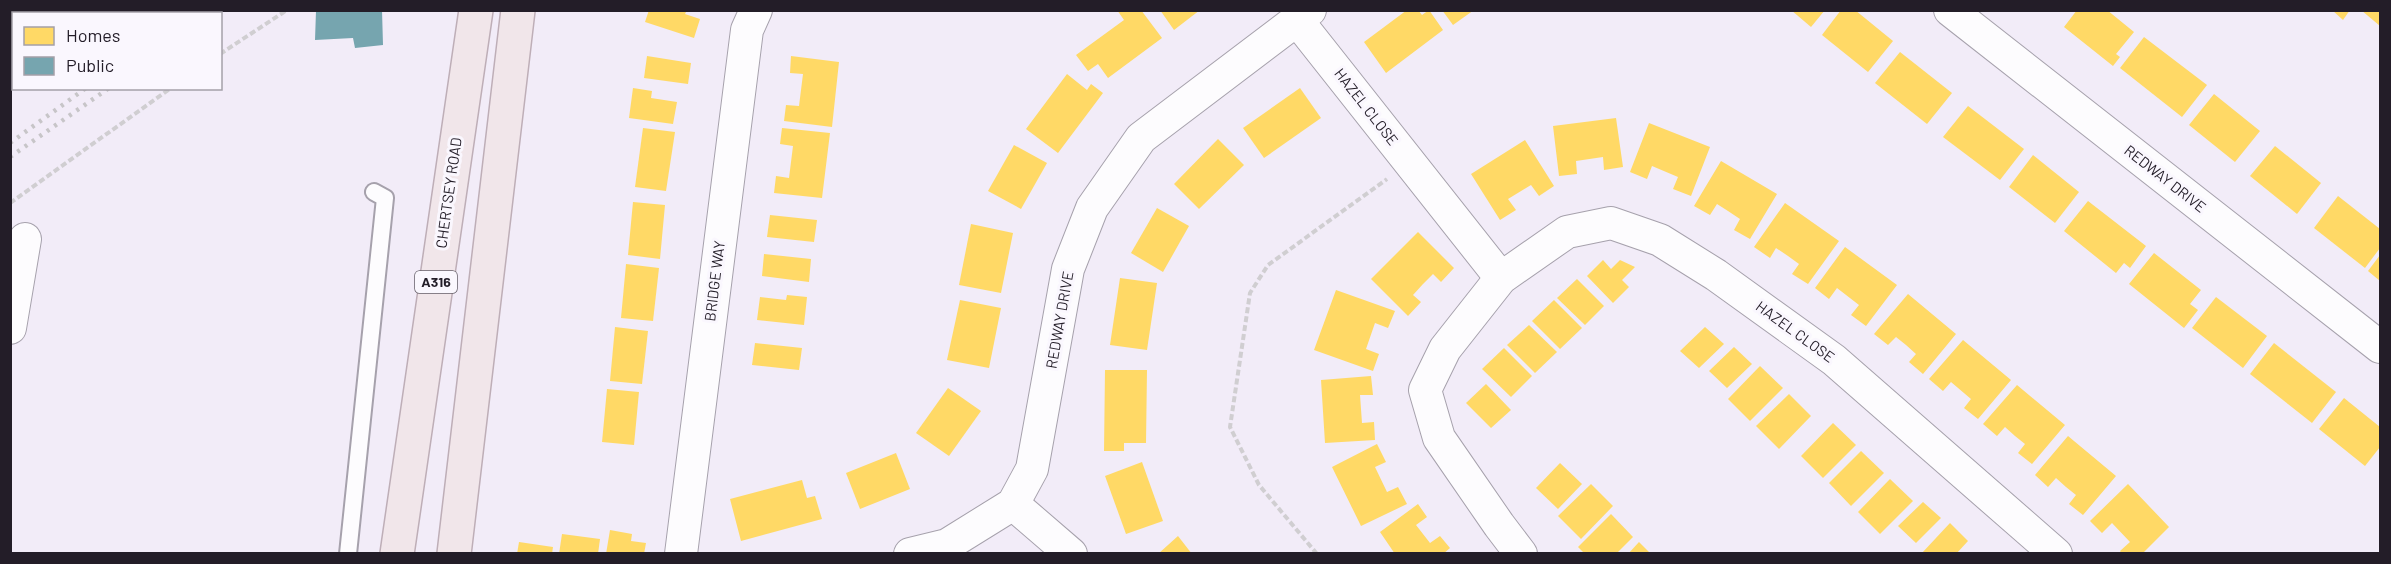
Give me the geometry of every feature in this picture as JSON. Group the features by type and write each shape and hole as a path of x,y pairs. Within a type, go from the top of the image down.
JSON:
{"highway":[{"name":"CHERTSEY ROAD","path":"397,554 476,10"},
{"path":"454,554 518,10"}],"street":[{"name":"BRIDGE WAY","path":"681,554 747,30 756,10"},
{"name":"REDWAY DRIVE","path":"1950,10 2380,347"},
{"name":"REDWAY DRIVE","path":"910,554 947,545 1013,504 1032,469 1068,269 1092,208 1141,138 1304,15"},
{"name":"HAZEL CLOSE","path":"1304,15 1409,162 1501,278"},
{"name":"HAZEL CLOSE","path":"1521,554 1439,438 1425,390 1445,349 1501,278 1567,232 1611,223 1660,240 1716,275 1834,360 2056,554"},
{"path":"10,328 25,239"},
{"path":"1013,504 1071,554"}],"lane":[{"path":"348,554 385,198 374,192"}],"path":[{"path":"222,53 287,10"},
{"path":"10,203 168,90"},
{"path":"1317,554 1259,485 1230,427 1250,293 1268,265 1409,162"}],"building: Homes":[{"path":"649,10 687,10 685,14 700,19 694,38 645,22"},
{"path":"1117,10 1141,10 1162,38 1108,78 1098,64 1088,71 1076,55 1124,20"},
{"path":"1160,10 1200,10 1174,30"},
{"path":"1407,10 1418,10 1422,15 1429,10 1443,30 1386,73 1364,42"},
{"path":"1442,10 1474,10 1453,25"},
{"path":"1791,10 1825,10 1811,27"},
{"path":"1841,10 1855,10 1893,41 1868,72 1822,35"},
{"path":"2077,10 2107,10 2134,32 2116,54 2120,57 2113,66 2064,27"},
{"path":"2332,10 2350,10 2343,20"},
{"path":"2361,10 2380,10 2380,26"},
{"path":"2144,37 2207,85 2182,117 2120,68"},
{"path":"1900,52 1952,93 1927,124 1875,83"},
{"path":"647,56 691,63 688,84 644,78"},
{"path":"791,56 839,62 832,127 784,121 786,105 799,106 803,74 790,73"},
{"path":"1067,74 1087,90 1091,84 1103,93 1058,153 1026,129"},
{"path":"633,88 652,91 651,98 677,102 673,124 629,118"},
{"path":"1300,88 1321,118 1264,158 1243,128"},
{"path":"2214,94 2260,131 2235,162 2189,125"},
{"path":"1968,106 2024,149 2000,180 1943,137"},
{"path":"1616,118 1623,167 1604,170 1603,157 1576,161 1577,174 1559,176 1553,126"},
{"path":"1649,123 1710,147 1691,196 1673,189 1678,177 1652,166 1647,179 1630,172"},
{"path":"643,128 675,132 666,191 635,187"},
{"path":"782,128 830,133 822,198 774,193 776,176 789,178 793,146 780,144"},
{"path":"1218,139 1244,165 1199,209 1174,184"},
{"path":"1525,140 1554,186 1539,196 1531,185 1508,199 1516,210 1500,220 1471,174"},
{"path":"1014,145 1047,163 1021,209 988,191"},
{"path":"2275,146 2321,183 2297,214 2250,176"},
{"path":"2033,155 2079,192 2055,223 2009,187"},
{"path":"1721,161 1777,194 1750,239 1734,230 1740,219 1717,204 1710,215 1694,206"},
{"path":"2338,196 2380,229 2380,248 2365,268 2314,228"},
{"path":"2088,201 2146,246 2130,268 2124,263 2116,273 2064,231"},
{"path":"633,202 665,205 660,259 628,255"},
{"path":"1785,203 1839,241 1808,284 1792,274 1799,264 1788,256 1776,248 1770,258 1754,247"},
{"path":"1157,208 1189,226 1163,272 1131,253"},
{"path":"770,215 817,220 814,242 767,237"},
{"path":"971,224 1013,233 1001,293 959,285"},
{"path":"1418,232 1454,268 1441,282 1433,274 1423,284 1413,295 1421,302 1408,316 1371,279"},
{"path":"1845,247 1897,285 1866,326 1851,315 1859,305 1837,288 1829,299 1815,288"},
{"path":"2154,253 2201,290 2190,304 2198,310 2184,328 2129,284"},
{"path":"764,254 811,259 809,282 762,276"},
{"path":"2380,255 2380,281 2368,271"},
{"path":"1603,260 1611,269 1620,260 1635,267 1622,280 1629,287 1613,303 1587,276"},
{"path":"626,264 659,268 653,321 621,318"},
{"path":"1120,278 1157,283 1147,350 1110,345"},
{"path":"1577,279 1604,306 1585,325 1557,298"},
{"path":"1336,290 1395,311 1388,328 1375,323 1366,349 1379,354 1373,371 1314,350"},
{"path":"1908,294 1956,334 1923,374 1909,362 1916,354 1906,345 1896,337 1888,345 1874,334"},
{"path":"787,295 807,297 804,325 757,320 760,297 786,300"},
{"path":"2216,297 2267,336 2243,368 2192,328"},
{"path":"960,300 1001,308 989,368 947,360"},
{"path":"1554,300 1582,328 1560,349 1532,321"},
{"path":"1529,325 1557,352 1535,373 1507,345"},
{"path":"615,327 648,331 642,384 610,381"},
{"path":"1705,327 1724,344 1699,368 1680,351"},
{"path":"1963,340 2011,380 1978,419 1964,408 1971,399 1951,382 1943,391 1929,379"},
{"path":"755,343 802,348 799,370 752,365"},
{"path":"2274,343 2336,392 2312,423 2250,374"},
{"path":"1734,347 1752,364 1727,388 1709,371"},
{"path":"1504,348 1532,376 1511,397 1482,369"},
{"path":"1760,366 1783,388 1750,421 1728,399"},
{"path":"1105,370 1147,370 1146,443 1124,443 1124,451 1104,451"},
{"path":"1371,376 1373,395 1360,395 1362,423 1374,422 1375,440 1325,443 1321,380"},
{"path":"1486,384 1511,410 1491,428 1466,403"},
{"path":"2017,385 2065,425 2032,464 2018,453 2025,444 2005,427 1997,436 1983,424"},
{"path":"948,388 981,411 949,456 916,433"},
{"path":"607,389 639,392 634,445 602,442"},
{"path":"1789,394 1811,416 1779,449 1756,426"},
{"path":"2344,398 2380,427 2380,447 2365,466 2319,429"},
{"path":"1833,423 1856,445 1823,478 1801,456"},
{"path":"2068,436 2116,476 2083,515 2069,504 2076,495 2056,478 2048,487 2035,475"},
{"path":"1377,444 1386,462 1375,467 1387,492 1398,487 1407,504 1361,526 1332,467"},
{"path":"1861,451 1884,473 1851,506 1829,483"},
{"path":"896,453 910,489 860,509 846,473"},
{"path":"1142,462 1163,521 1126,534 1105,476"},
{"path":"1560,463 1582,484 1558,509 1536,488"},
{"path":"1890,479 1913,501 1880,534 1858,512"},
{"path":"802,480 807,498 815,496 822,519 741,541 730,499"},
{"path":"1591,484 1613,506 1581,539 1558,516"},
{"path":"2128,484 2169,527 2142,554 2122,554 2120,551 2130,542 2112,523 2102,533 2090,521"},
{"path":"1923,502 1941,518 1916,543 1898,526"},
{"path":"1418,504 1427,517 1416,525 1430,543 1440,536 1450,548 1443,554 1395,554 1380,532"},
{"path":"1611,514 1633,537 1616,554 1585,554 1578,547"},
{"path":"1950,523 1968,541 1956,554 1921,554"},
{"path":"610,530 632,534 631,541 646,543 644,554 606,554"},
{"path":"562,534 600,539 598,554 559,554"},
{"path":"1178,536 1192,554 1158,554"},
{"path":"519,542 553,547 552,554 517,554"},
{"path":"1639,542 1651,554 1628,554"}],"building: Public":[{"path":"382,10 383,45 355,48 353,38 315,40 316,11"}],"railway":[{"path":"10,143 83,90"},
{"path":"10,157 106,90"}]}
